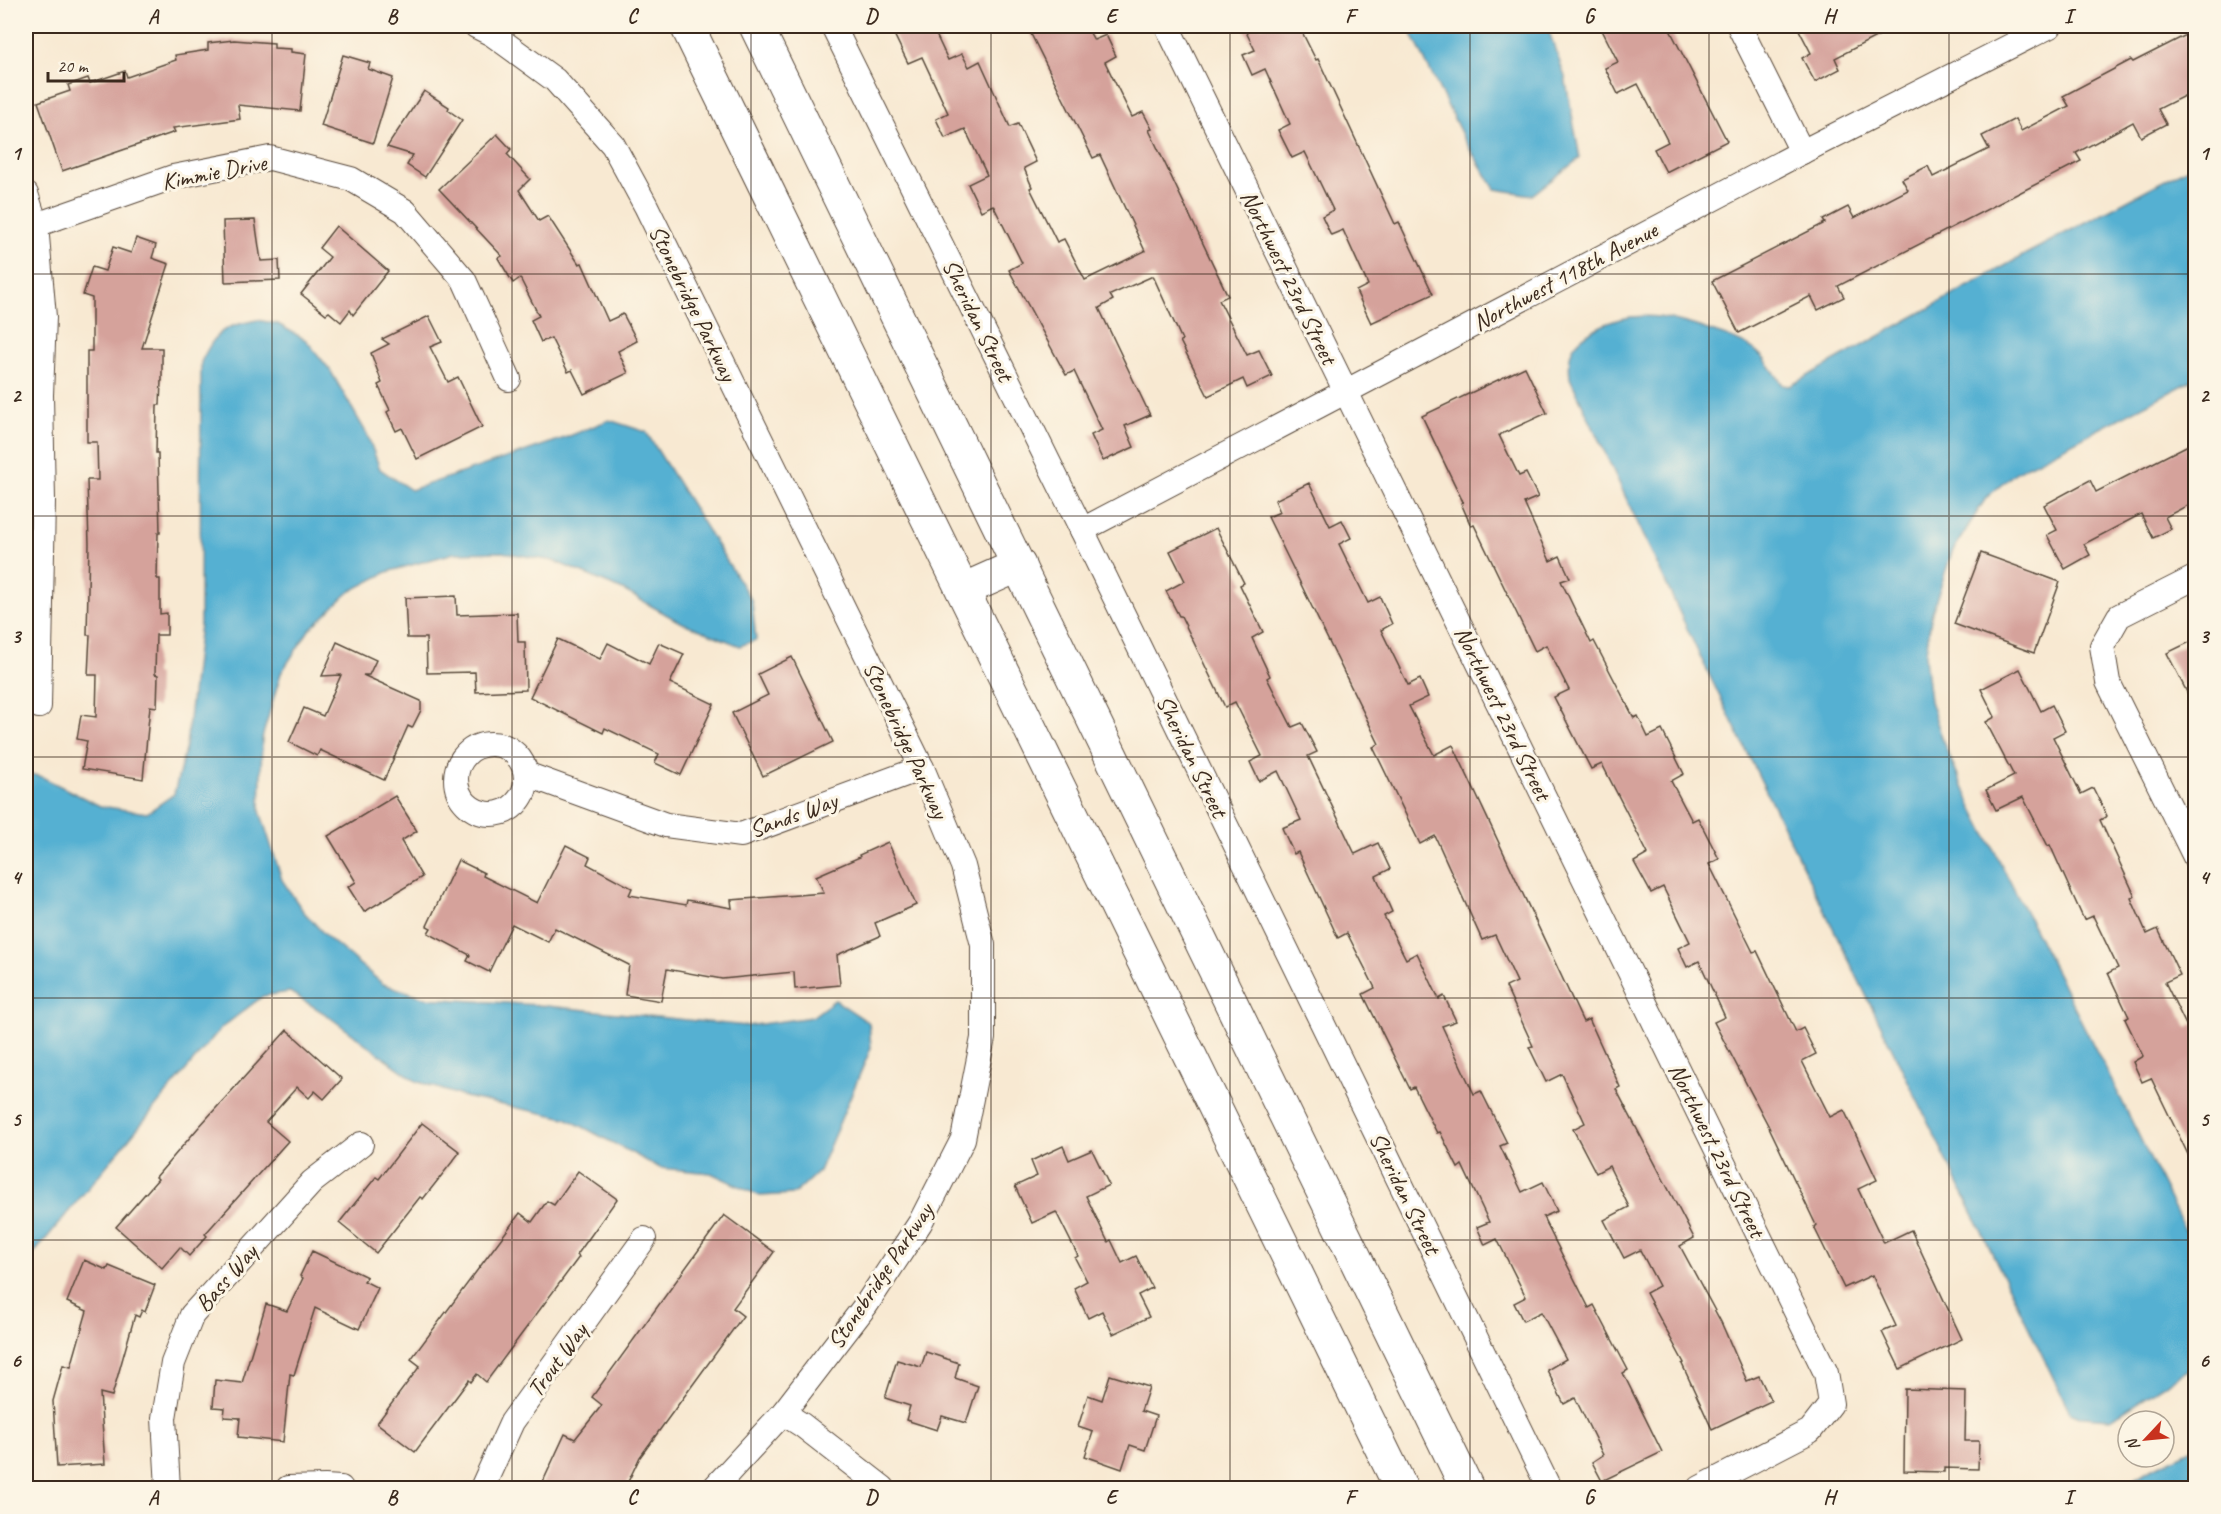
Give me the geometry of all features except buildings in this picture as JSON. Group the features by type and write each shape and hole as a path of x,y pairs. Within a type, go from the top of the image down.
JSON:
{"main road":[{"path":"687,26 1401,1488"},
{"path":"756,26 1467,1488"},
{"path":"963,590 1019,565"}],"street":[{"name":"Stonebridge Parkway","path":"476,26 492,34 555,80 613,145 646,206 922,768 963,866 982,945 983,1038 963,1139 914,1232 866,1305 783,1413 714,1488"},
{"name":"Sheridan Street","path":"833,26 1082,530 1549,1488"},
{"name":"Northwest 23rd Street","path":"1167,26 1826,1373 1831,1404 1810,1431 1700,1488"},
{"path":"1739,26 1802,152"},
{"name":"Northwest 118th Avenue","path":"1082,530 1802,152 2050,26"},
{"name":"Kimmie Drive","path":"36,225 173,177 270,158 351,179 405,211 464,280 510,379"},
{"path":"26,194 36,225 44,317 33,395 43,501 39,706"},
{"path":"2196,577 2118,616 2102,646 2108,682 2196,859"},
{"name":"Sands Way","path":"526,774 666,825 741,835 922,768"},
{"name":"Bass Way","path":"168,1488 164,1418 173,1363 192,1315 312,1182 361,1144"},
{"name":"Trout Way","path":"482,1488 512,1422 644,1239"},
{"path":"783,1413 802,1425 883,1488"},
{"path":"288,1488 330,1488"}],"water":[{"path":"1408,26 1547,26 1565,77 1580,158 1532,195 1495,189 1465,141"},
{"path":"2195,164 2195,379 2016,472 1986,498 1952,552 1932,612 1925,658 1930,701 1944,744 1971,805 2121,1099 2195,1251 2195,1365 2127,1409 2116,1409 2116,1416 2111,1419 2082,1417 2070,1412 1698,652 1570,378 1569,361 1573,349 1581,339 1610,322 1638,316 1667,318 1745,344 1764,359 1783,385 1790,386 2026,254"},
{"path":"257,320 278,324 306,340 330,370 367,434 380,469 411,490 562,439 609,420 646,432 752,601 756,640 740,646 678,621 623,590 554,561 502,552 454,553 387,572 349,592 309,630 281,673 262,738 260,811 282,880 303,911 326,936 383,984 427,998 537,1005 747,1026 812,1017 835,1000 869,1023 871,1048 819,1171 794,1194 760,1196 711,1173 660,1168 566,1118 465,1097 416,1081 324,1013 290,992 263,996 220,1029 26,1263 26,774 40,776 100,806 147,813 174,794 186,746 200,624 201,362 212,343 222,332 236,325"},
{"path":"2195,1448 2195,1488 2120,1488 2151,1469 2176,1469 2176,1457"}]}
